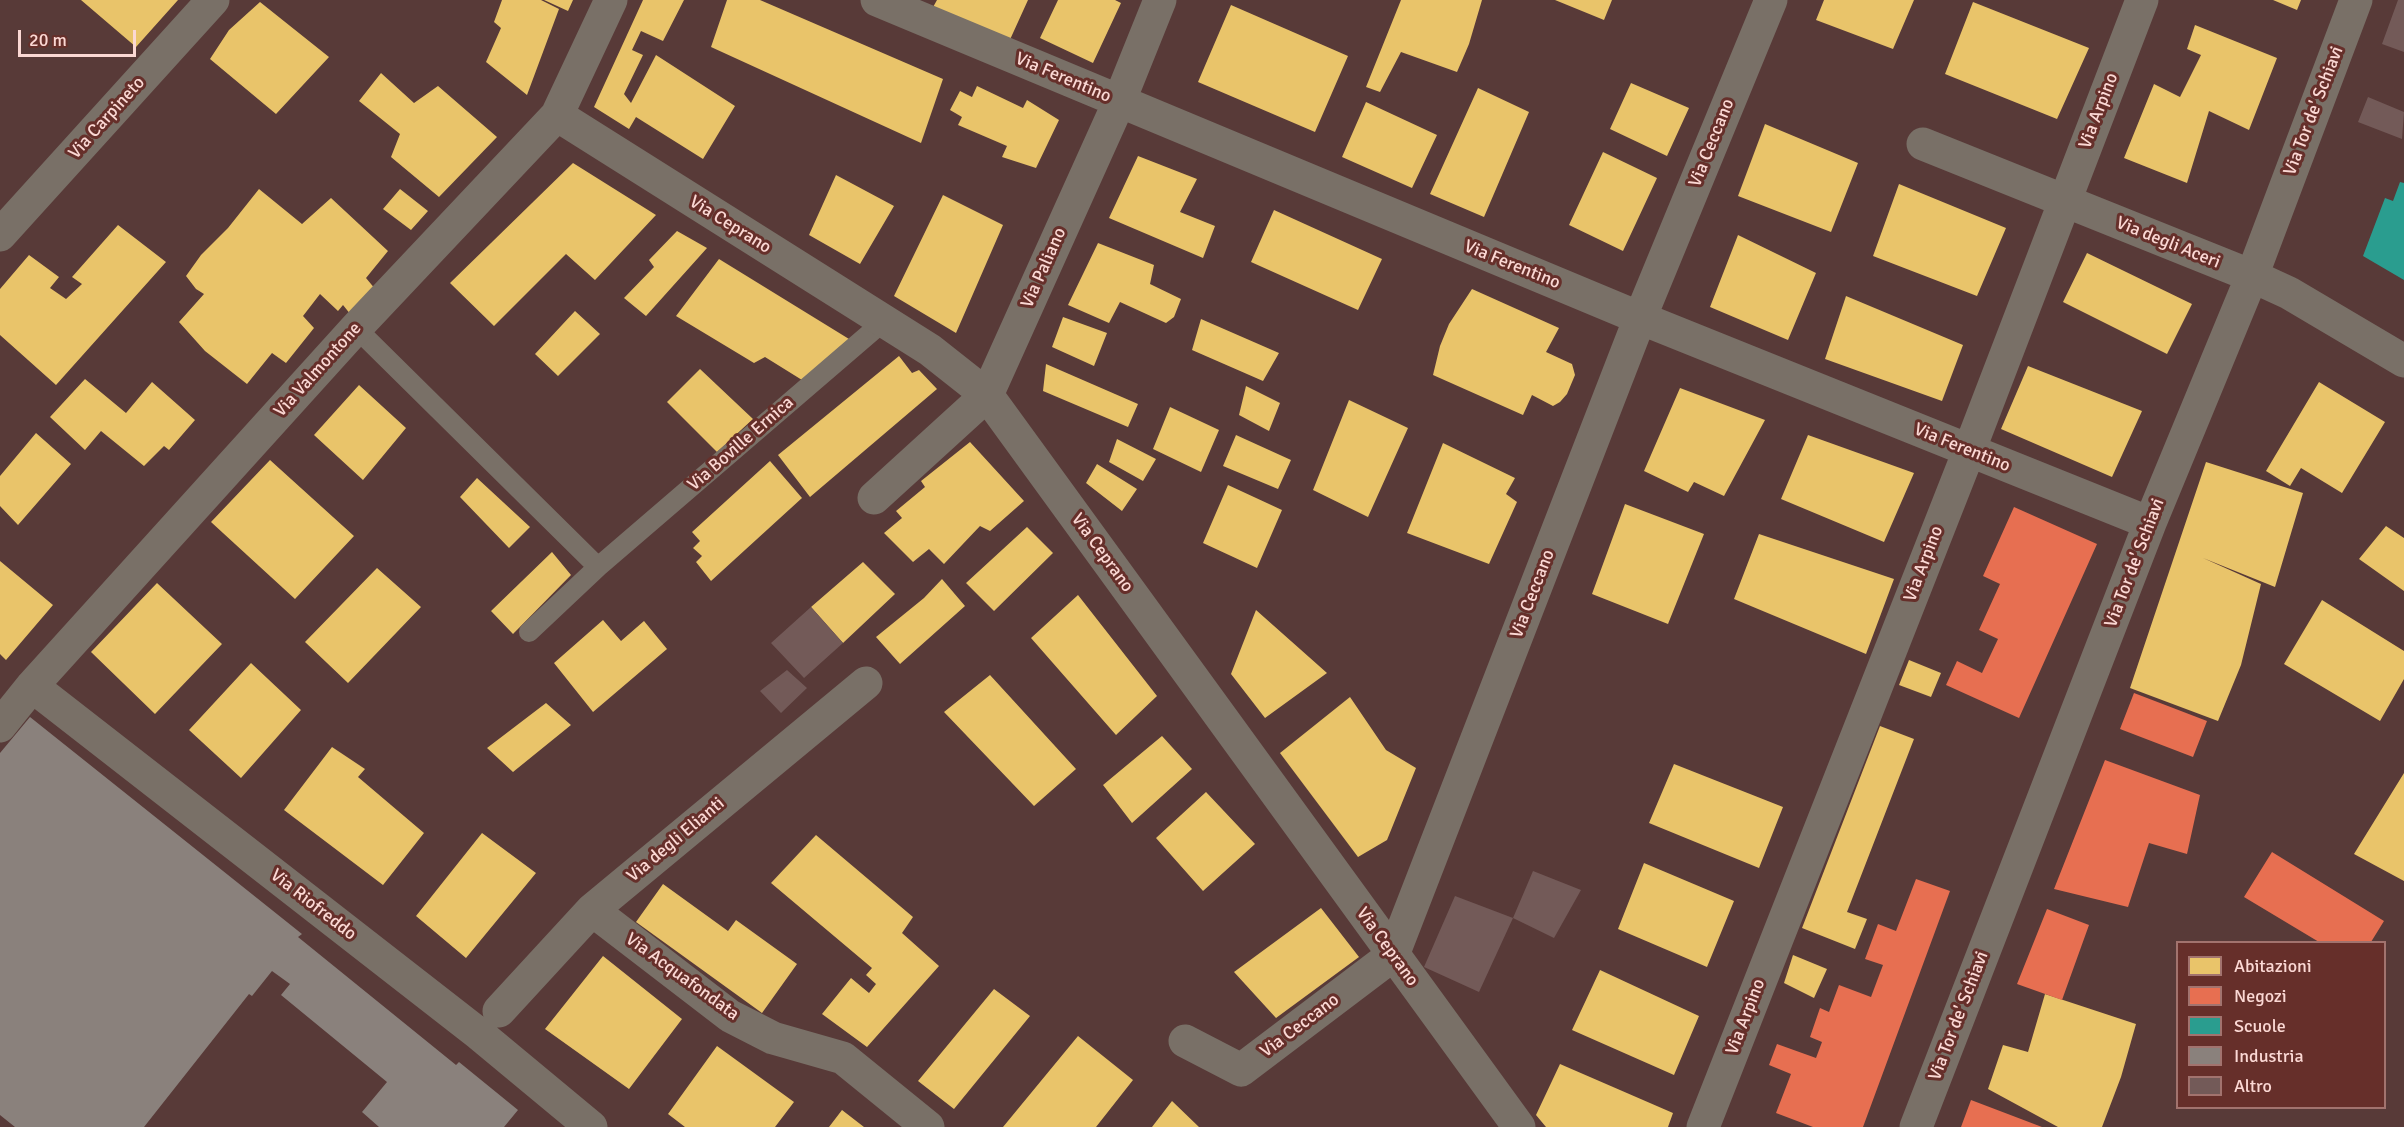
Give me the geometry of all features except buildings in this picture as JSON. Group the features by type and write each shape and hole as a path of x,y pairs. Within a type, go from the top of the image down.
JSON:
{"street":[{"name":"Via Carpineto","path":"0,235 213,0"},
{"name":"Via Valmontone","path":"0,726 32,686 356,328 557,115 611,0"},
{"name":"Via Ferentino","path":"877,0 1640,318 2150,523"},
{"name":"Via Paliano","path":"874,498 987,395 1119,102 1160,0"},
{"name":"Via Ceccano","path":"1185,1041 1241,1070 1393,955 1640,318 1771,0"},
{"name":"Via Arpino","path":"1703,1127 1969,451 2142,0"},
{"name":"Via Tor de' Schiavi","path":"1916,1127 2150,523 2252,276 2356,0"},
{"name":"Via Ceprano","path":"557,115 930,350 987,395 1519,1127"},
{"name":"Via degli Aceri","path":"1923,144 2252,276 2289,293 2404,361"},
{"name":"Via degli Elianti","path":"499,1011 592,910 866,683"},
{"name":"Via Riofreddo","path":"32,686 469,1027 591,1127"},
{"name":"Via Acquafondata","path":"592,910 730,1016 773,1038 843,1058 928,1127"}],"lane":[{"name":"Via Boville Ernica","path":"529,632 598,567 883,322"},
{"path":"356,328 598,567"}]}
